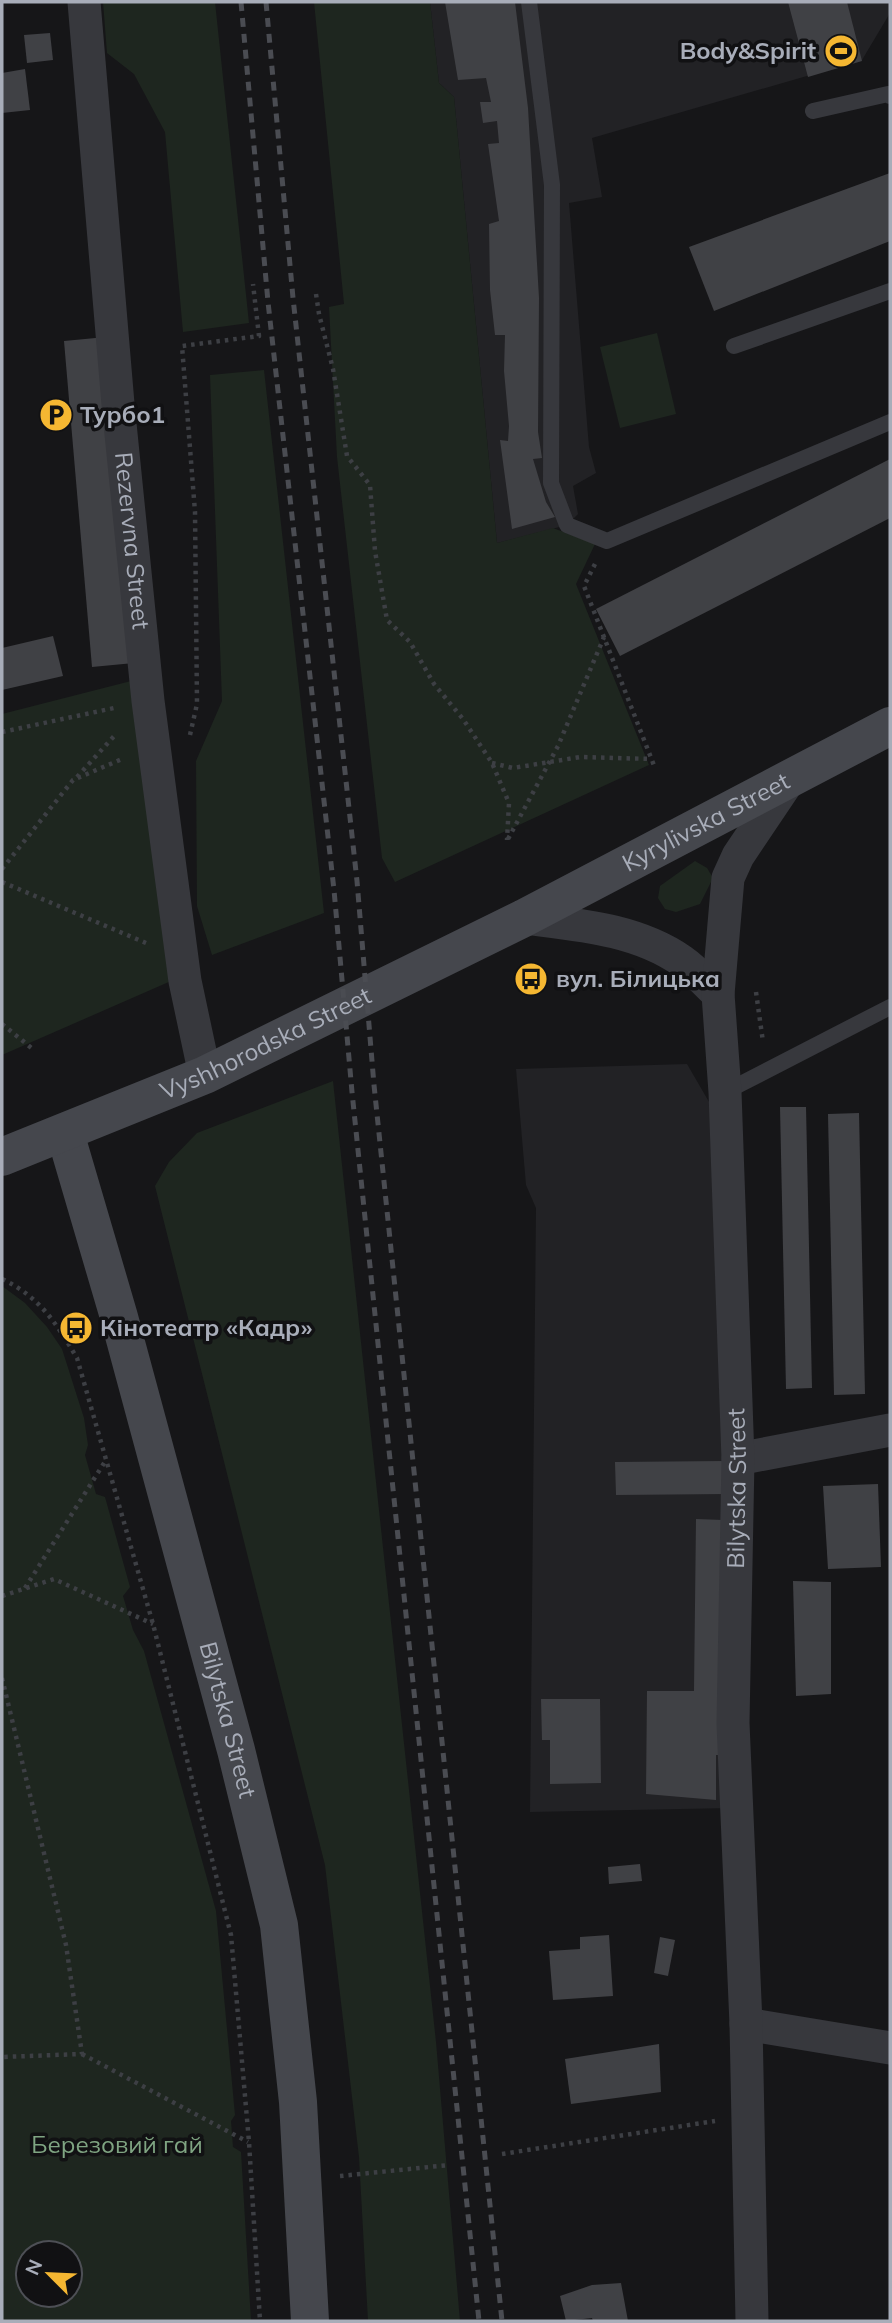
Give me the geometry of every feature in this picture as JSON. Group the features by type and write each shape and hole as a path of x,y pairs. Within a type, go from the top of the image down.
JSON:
{"main road":[{"name":"Kyrylivska Street","path":"524,918 890,726"},
{"name":"Vyshhorodska Street","path":"2,1157 205,1075 524,918"},
{"name":"Bilytska Street","path":"65,1133 119,1317 236,1750 279,1925 298,2102 310,2321"}],"street":[{"name":"Rezervna Street","path":"84,2 118,404 148,701 183,958 205,1075"},
{"name":"Bilytska Street","path":"752,2321 746,2024 733,1723 738,1459 725,1092 718,994 728,877 738,856 791,777"},
{"path":"524,918 599,928 650,943 682,961 718,994"},
{"path":"738,1459 890,1430"},
{"path":"746,2024 890,2048"}],"lane":[{"path":"528,2 552,185 551,483 567,525 607,541 890,422"},
{"path":"813,111 888,94 890,96"},
{"path":"734,346 890,291"},
{"path":"725,1092 890,1007"}],"path":[{"path":"188,742 197,704 195,512 182,346 259,336 253,284"},
{"path":"317,294 347,456 370,485 375,551 387,620 410,642 434,684 463,719 492,763 509,803 507,840 549,764 604,637"},
{"path":"607,541 584,586 655,768"},
{"path":"2,732 148,701"},
{"path":"2,869 73,780 148,701"},
{"path":"73,780 155,744"},
{"path":"492,763 513,768 580,757 652,759"},
{"path":"2,882 183,958"},
{"path":"2,1024 34,1050"},
{"path":"2,1279 20,1287 53,1319 77,1359 153,1624 231,1935 260,2321"},
{"path":"24,1589 106,1460"},
{"path":"2,1596 54,1578 153,1624"},
{"path":"2,1678 66,1945 82,2054"},
{"path":"2,2057 82,2054 248,2142"},
{"path":"502,2154 748,2116"},
{"path":"340,2176 449,2165"}],"shaded area":[{"path":"430,2 890,2 890,13 862,60 592,138 602,197 569,203 589,447 596,473 573,486 578,514 567,525 497,543 454,97 439,83"},
{"path":"687,1064 716,1114 731,1808 530,1812 536,1208 526,1185 516,1069"}],"green space":[{"path":"103,2 215,2 249,323 183,332 165,132 134,74 107,53"},
{"path":"314,2 430,2 439,83 454,97 497,543 553,528 595,544 576,584 649,765 395,882 382,858 337,457 329,307 344,304"},
{"path":"657,333 676,414 620,428 600,347"},
{"path":"264,370 324,913 212,955 197,906 196,761 222,701 210,375"},
{"path":"135,680 171,981 2,1055 2,714"},
{"path":"695,861 707,868 713,878 700,904 676,912 665,909 658,898 660,886"},
{"path":"333,1081 436,2042 460,2321 368,2321 359,2157 325,1865 155,1186 169,1162 197,1133"},
{"name":"Березовий гай","path":"2,1286 25,1303 47,1327 62,1349 84,1418 88,1445 85,1455 96,1494 105,1497 130,1587 123,1596 133,1630 144,1651 216,1911 235,2115 231,2121 233,2147 241,2152 251,2321 2,2321"}],"building":[{"path":"445,2 515,2 528,108 539,298 538,432 542,458 533,459 546,502 555,517 512,529 500,440 508,441 509,426 504,371 505,335 495,335 490,290 489,224 499,221 488,144 499,143 497,121 483,123 480,102 491,102 486,78 458,80"},
{"path":"788,2 847,2 862,61 808,77"},
{"path":"50,33 53,60 27,63 24,35"},
{"path":"25,69 30,110 2,113 2,73"},
{"path":"890,173 890,241 714,311 689,247"},
{"path":"106,337 134,663 92,667 64,341"},
{"path":"890,459 890,518 620,656 596,609"},
{"path":"53,636 63,676 2,690 2,648"},
{"path":"780,1107 806,1107 812,1388 786,1389"},
{"path":"859,1113 865,1394 834,1395 828,1114"},
{"path":"725,1461 726,1494 616,1495 615,1462"},
{"path":"878,1484 881,1567 828,1569 823,1486"},
{"path":"696,1519 723,1520 720,1755 716,1755 716,1800 646,1794 647,1691 694,1691"},
{"path":"793,1581 831,1582 831,1694 796,1696"},
{"path":"541,1699 600,1699 601,1783 550,1784 550,1740 542,1740"},
{"path":"640,1864 642,1881 609,1884 608,1867"},
{"path":"609,1935 613,1996 553,2000 549,1951 580,1949 580,1937"},
{"path":"660,1937 675,1940 668,1976 654,1973"},
{"path":"659,2044 661,2092 571,2104 565,2059"},
{"path":"621,2283 628,2321 593,2321 592,2318 566,2321 560,2296 592,2285"}],"railway":[{"path":"241,2 268,302 334,890 352,1092 479,2321"},
{"path":"266,2 293,298 357,881 374,1085 502,2321"}],"place":[{"name":"Body&Spirit","path":"841,51"},
{"name":"Турбо1","path":"56,415"},
{"name":"вул. Білицька","path":"531,979"},
{"name":"Кінотеатр «Кадр»","path":"76,1328"}]}
